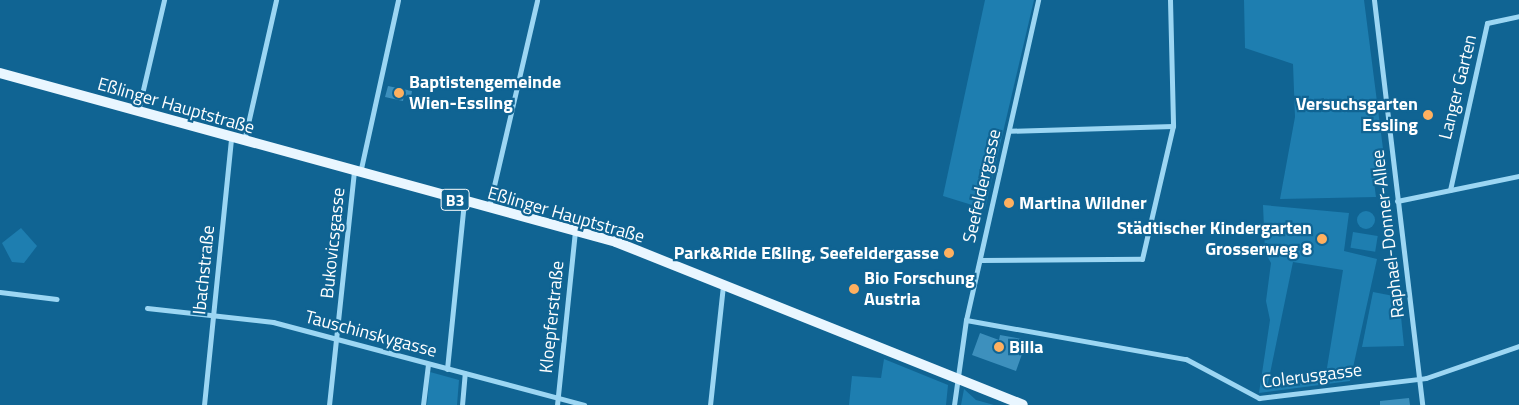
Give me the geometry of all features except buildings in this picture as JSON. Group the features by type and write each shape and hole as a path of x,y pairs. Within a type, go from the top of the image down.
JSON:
{"main road":[{"name":"Eßlinger Hauptstraße","path":"0,73 488,210 575,232 724,282 955,379 1023,405"}],"street":[{"path":"138,112 164,0"},
{"path":"244,142 276,0"},
{"name":"Bukovicsgasse","path":"329,405 357,173 398,0"},
{"path":"488,210 537,0"},
{"name":"Seefeldergasse","path":"954,405 955,379 966,320 1038,0"},
{"path":"980,260 1142,259 1173,126 1170,0"},
{"name":"Raphael-Donner-Allee","path":"1374,0 1422,405"},
{"name":"Langer Garten","path":"1450,190 1487,23 1519,16"},
{"path":"1009,131 1173,126"},
{"name":"Ibachstraße","path":"204,405 231,138"},
{"path":"1397,201 1519,176"},
{"path":"447,369 464,202"},
{"name":"Kloepferstraße","path":"557,405 575,232"},
{"path":"710,405 724,282"},
{"path":"0,292 57,299"},
{"name":"Tauschinskygasse","path":"147,308 273,322 336,337 428,364 584,405"},
{"name":"Colerusgasse","path":"966,320 1186,359 1259,398 1419,379 1519,346"},
{"path":"423,405 428,364"},
{"path":"462,405 465,373"}],"shaded area":[{"path":"985,0 1034,0 985,209 943,196"},
{"path":"1244,0 1364,0 1387,180 1374,182 1376,197 1280,199 1295,117 1293,64 1245,48"},
{"path":"1263,205 1349,213 1344,251 1377,259 1350,381 1259,393 1270,320 1266,301 1271,263 1265,252","holes":["1293,262 1343,270 1325,380 1267,388"]},
{"path":"1366,211 1372,214 1375,220 1372,226 1366,229 1360,226 1357,220 1360,214"},
{"path":"21,228 37,246 24,263 12,262 2,243"},
{"path":"1353,232 1378,236 1375,252 1350,248"},
{"path":"1373,292 1399,297 1404,346 1362,347"},
{"path":"884,359 948,385 946,405 849,405 852,376 881,378"},
{"path":"430,372 459,380 457,405 427,405"},
{"path":"964,389 976,400 994,405 961,405"}],"place":[{"name":"Baptistengemeinde Wien-Essling","path":"399,93"},
{"name":"Versuchsgarten Essling","path":"1428,115"},
{"name":"Martina Wildner","path":"1009,203"},
{"name":"Städtischer Kindergarten Grosserweg 8","path":"1322,239"},
{"name":"Park&Ride Eßling, Seefeldergasse","path":"949,253"},
{"name":"Bio Forschung Austria","path":"854,289"},
{"name":"Billa","path":"999,347"}]}
